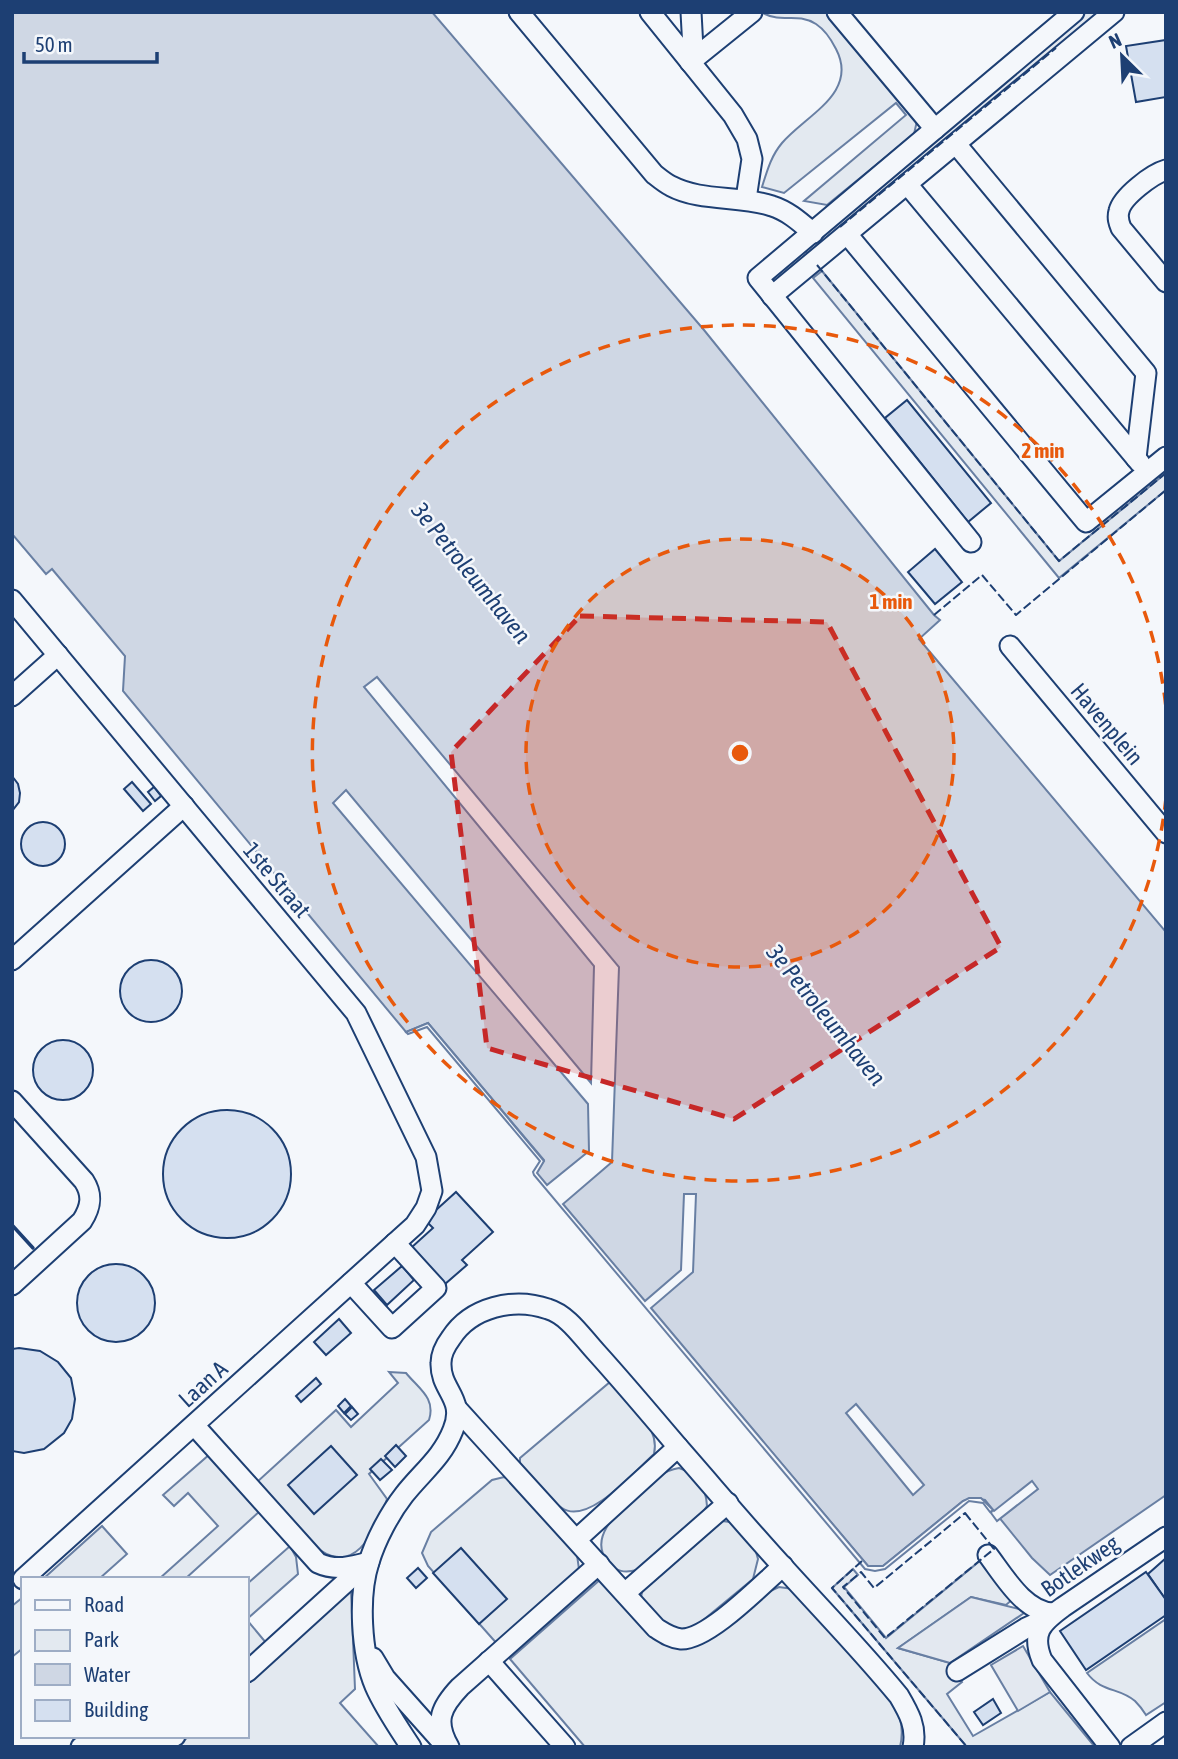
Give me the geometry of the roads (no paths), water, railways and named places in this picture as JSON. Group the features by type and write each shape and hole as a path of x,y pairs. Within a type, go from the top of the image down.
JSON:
{"street":[{"path":"519,12 654,174 671,186 689,192 747,199 782,210 813,233"},
{"path":"650,12 733,115 747,139 752,159 747,199"},
{"path":"690,62 693,48 691,12"},
{"path":"690,62 752,12"},
{"path":"837,12 935,129"},
{"path":"971,542 758,278 1074,12"},
{"path":"772,296 1114,12"},
{"path":"956,144 1146,373 1141,465"},
{"path":"1166,170 1156,173 1123,201 1118,219 1121,229 1166,282"},
{"path":"907,184 1141,465"},
{"path":"847,234 1086,522 1141,465 1166,457"},
{"name":"1ste Straat","path":"12,600 356,1013 426,1157 432,1191 426,1208 415,1225"},
{"name":"Havenplein","path":"1010,646 1166,833"},
{"path":"12,696 58,655"},
{"path":"12,960 184,806"},
{"path":"12,1101 84,1181 90,1190 90,1200 82,1221 12,1285"},
{"name":"Laan A","path":"25,1577 415,1225"},
{"path":"351,1283 392,1328 401,1320 436,1288 395,1243"},
{"path":"783,1566 712,1628 682,1639 668,1636 656,1628 458,1410 442,1375 441,1363 443,1349 454,1332 479,1313 513,1304 551,1309 566,1320 899,1696 915,1731 913,1747"},
{"path":"411,1747 374,1684 364,1642 364,1588 369,1562 383,1530 405,1494 436,1461 453,1430 458,1410"},
{"path":"194,1425 318,1563 339,1568 369,1562"},
{"path":"577,1539 678,1447"},
{"path":"625,1593 728,1503"},
{"name":"Botlekweg","path":"1110,1747 1042,1660 1037,1647 1039,1630 1051,1616 1166,1537"},
{"path":"988,1555 1037,1610 1051,1616"},
{"path":"248,1671 369,1562"},
{"path":"447,1747 440,1725 441,1714 447,1701 598,1564"},
{"path":"957,1671 1005,1640 1051,1616"},
{"path":"364,1642 385,1678 447,1747"},
{"path":"489,1661 565,1747"},
{"path":"1131,1747 1166,1722"},
{"path":"81,1747 98,1742 161,1741 169,1738"}],"water":[{"name":"3e Petroleumhaven","path":"12,12 432,12 704,330 940,620 919,639 1166,932 1166,1495 1050,1575 1032,1558 985,1500 975,1498 963,1501 883,1566 868,1566 536,1173 544,1160 428,1023 406,1032 123,691 125,656 52,569 46,574 12,534"}]}
